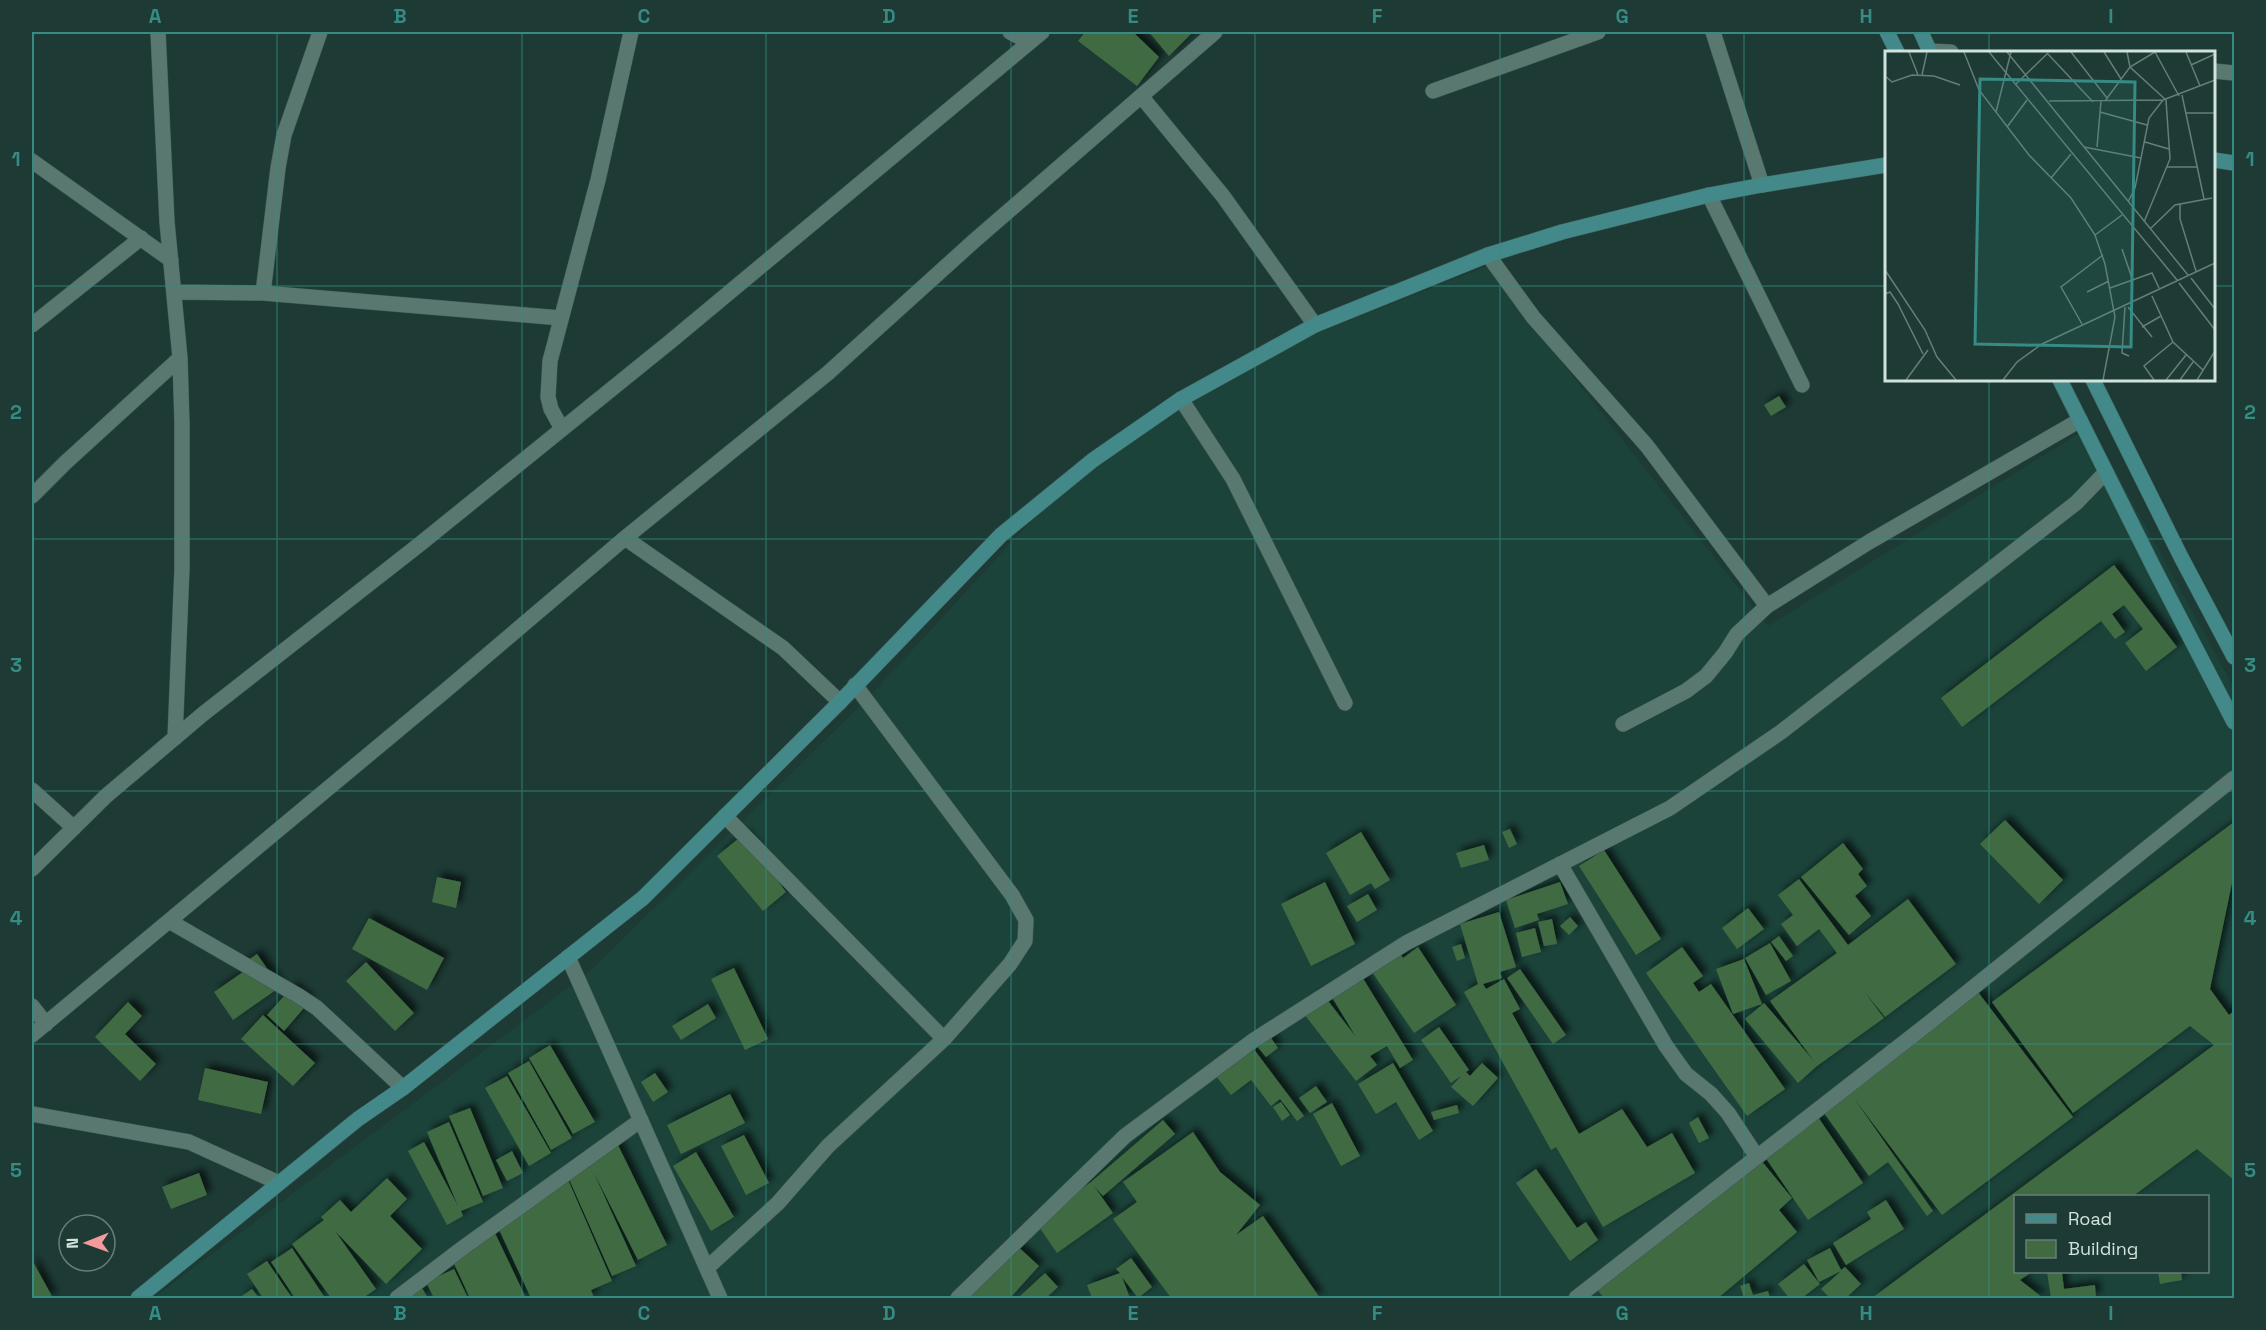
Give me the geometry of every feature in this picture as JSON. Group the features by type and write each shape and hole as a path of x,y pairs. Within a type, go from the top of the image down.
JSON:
{"main road":[{"path":"1887,32 1896,51"},
{"path":"1921,32 1930,51"},
{"path":"2215,160 2235,163"},
{"path":"138,1299 358,1119 403,1088 643,898 840,702 1001,535 1093,460 1181,399 1315,325 1488,255 1562,232 1709,195 1762,184 1885,165"},
{"path":"2060,381 2154,568 2235,722"},
{"path":"2093,381 2181,557 2235,657"}],"street":[{"path":"158,32 171,260 180,358 182,424 182,568 175,738"},
{"path":"263,293 284,135 320,32"},
{"path":"562,429 551,409 547,384 550,361 598,180 631,32"},
{"path":"1010,32 1029,42"},
{"path":"32,870 106,796 175,738 671,341 1042,32"},
{"path":"32,1035 625,538 828,373 975,241 1215,32"},
{"path":"1433,91 1598,32"},
{"path":"1713,32 1762,184"},
{"path":"2215,71 2235,73"},
{"path":"1141,96 1223,195 1315,325"},
{"path":"32,161 171,260"},
{"path":"1709,195 1802,385"},
{"path":"32,325 141,238"},
{"path":"1488,255 1533,317 1647,446 1767,606"},
{"path":"174,292 263,293 561,318"},
{"path":"32,496 180,358"},
{"path":"1181,399 1233,479 1345,703"},
{"path":"1623,724 1686,691 1706,676 1737,634 1767,606 1869,542 2080,420"},
{"path":"958,1299 1125,1136 1254,1040 1406,943 1670,808 1781,732 2076,503 2106,472"},
{"path":"625,538 783,648 840,702"},
{"path":"707,1268 778,1203 828,1146 944,1039 1010,964 1025,941 1026,920 1012,894 855,686"},
{"path":"1576,1299 2235,778"},
{"path":"32,790 74,828"},
{"path":"725,816 944,1039"},
{"path":"1560,864 1666,1046 1686,1074 1711,1094 1728,1113 1757,1157"},
{"path":"169,921 317,1008 403,1088"},
{"path":"568,957 720,1299"},
{"path":"32,1006 46,1023"},
{"path":"32,1114 189,1142 279,1184"},
{"path":"397,1299 464,1247 641,1120"}],"shaded area":[{"path":"1487,266 1768,626 2091,426 2234,688 2234,1298 153,1298 589,972 871,695 1065,484 1254,358"}],"building":[{"path":"1085,32 1133,32 1159,57 1137,86 1078,41"},
{"path":"1149,32 1191,32 1192,33 1169,56"},
{"path":"1779,396 1786,407 1771,416 1764,405"},
{"path":"2114,565 2177,647 2146,671 2125,643 2143,629 2124,605 2112,614 2125,632 2115,639 2101,621 1962,727 1941,698"},
{"path":"2005,820 2063,880 2039,904 1980,844"},
{"path":"2234,822 2234,873 2210,989 2229,1015 2234,1011 2234,1180 2197,1149 2134,1195 2014,1195 2014,1273 2030,1273 2020,1280 2043,1298 1872,1298 2214,1045 2190,1026 2073,1113 1992,1002"},
{"path":"1510,829 1517,844 1509,848 1502,832"},
{"path":"1361,832 1390,880 1375,889 1371,883 1350,895 1326,853"},
{"path":"744,834 786,892 763,911 717,856"},
{"path":"1843,843 1863,869 1858,874 1867,886 1855,896 1871,916 1849,935 1801,877"},
{"path":"1484,845 1489,860 1461,868 1456,853"},
{"path":"1604,850 1661,939 1636,955 1579,866"},
{"path":"437,877 461,882 456,908 432,902"},
{"path":"1799,879 1848,945 1908,899 1956,964 1885,1017 1863,990 1884,1018 1817,1066 1798,1083 1745,1019 1764,1003 1814,1061 1770,1001 1837,953 1819,929 1797,946 1781,924 1793,915 1778,895"},
{"path":"1325,882 1355,944 1311,966 1281,904"},
{"path":"1560,882 1568,904 1537,914 1539,920 1515,928 1506,900"},
{"path":"1368,894 1377,910 1357,922 1347,906"},
{"path":"1748,908 1764,929 1737,949 1722,928"},
{"path":"1499,912 1516,967 1500,972 1502,978 1483,984 1486,989 1504,979 1520,1009 1512,1013 1579,1134 1622,1109 1647,1147 1672,1133 1695,1173 1603,1227 1556,1147 1551,1150 1464,992 1478,984 1460,924"},
{"path":"1570,917 1578,926 1569,935 1560,926"},
{"path":"369,918 444,958 427,990 352,949"},
{"path":"1552,919 1557,944 1544,946 1538,922"},
{"path":"1535,928 1541,952 1522,957 1516,933"},
{"path":"1779,936 1793,956 1786,961 1771,942"},
{"path":"1770,943 1791,981 1766,995 1745,958"},
{"path":"1461,944 1465,958 1457,961 1452,947"},
{"path":"1418,947 1456,1005 1414,1033 1370,969 1398,950 1403,958"},
{"path":"1682,947 1703,976 1693,983 1699,992 1711,984 1785,1089 1747,1116 1646,973"},
{"path":"257,954 280,987 233,1020 214,992 243,972 239,966"},
{"path":"1744,959 1762,1004 1733,1014 1716,969"},
{"path":"366,962 414,1013 395,1031 346,981"},
{"path":"734,968 768,1039 745,1050 711,979"},
{"path":"1520,969 1566,1035 1553,1044 1507,978"},
{"path":"1361,975 1413,1060 1400,1068 1387,1046 1370,1056 1377,1065 1356,1081 1301,1010 1322,993 1356,1037 1330,994"},
{"path":"293,986 310,1001 284,1031 267,1015"},
{"path":"1978,992 2073,1117 1942,1215 1853,1097 1933,1211 1927,1216 1888,1162 1869,1176 1822,1110"},
{"path":"128,1002 142,1016 125,1034 156,1064 140,1081 95,1037"},
{"path":"708,1004 716,1018 681,1040 672,1026"},
{"path":"263,1015 315,1063 293,1086 241,1039"},
{"path":"1439,1027 1469,1070 1466,1072 1470,1076 1482,1063 1498,1078 1473,1106 1451,1087 1461,1076 1451,1083 1421,1040"},
{"path":"1269,1035 1278,1048 1266,1057 1256,1045"},
{"path":"550,1045 595,1122 573,1134 529,1058"},
{"path":"1253,1048 1304,1116 1297,1121 1280,1099 1271,1106 1251,1080 1231,1095 1216,1076"},
{"path":"529,1061 572,1138 551,1150 508,1073"},
{"path":"1393,1063 1433,1131 1419,1140 1396,1102 1376,1114 1358,1084"},
{"path":"205,1068 268,1082 261,1114 198,1100"},
{"path":"655,1073 668,1092 653,1102 641,1082"},
{"path":"507,1076 551,1153 529,1166 485,1088"},
{"path":"1316,1086 1327,1102 1310,1113 1299,1098"},
{"path":"730,1094 745,1123 681,1154 667,1125"},
{"path":"1281,1102 1290,1115 1282,1121 1273,1107"},
{"path":"1332,1103 1360,1156 1341,1166 1313,1114"},
{"path":"1457,1105 1459,1113 1434,1120 1431,1112"},
{"path":"470,1108 503,1188 483,1196 449,1116"},
{"path":"1698,1117 1709,1138 1699,1143 1689,1123"},
{"path":"1818,1117 1863,1183 1808,1220 1763,1154"},
{"path":"1163,1120 1175,1134 1103,1196 1094,1186 1113,1213 1057,1253 1035,1221 1091,1182"},
{"path":"449,1122 483,1202 461,1211 463,1216 447,1225 408,1151 424,1142 458,1206 427,1132"},
{"path":"1193,1132 1220,1172 1260,1205 1236,1235 1263,1216 1320,1298 1171,1298 1113,1219 1137,1202 1123,1182"},
{"path":"744,1135 769,1183 746,1195 721,1146"},
{"path":"616,1141 667,1245 638,1260 593,1171 636,1266 612,1276 565,1170"},
{"path":"512,1151 523,1173 507,1181 496,1160"},
{"path":"696,1152 734,1217 711,1231 673,1166"},
{"path":"1760,1159 1792,1198 1779,1210 1797,1232 1718,1298 1604,1298 1595,1287"},
{"path":"1536,1169 1577,1228 1586,1222 1598,1240 1570,1261 1516,1183"},
{"path":"199,1173 207,1195 171,1209 162,1187"},
{"path":"566,1175 612,1281 591,1290 594,1298 531,1298 496,1223"},
{"path":"387,1178 407,1199 390,1216 422,1249 386,1284 335,1231 376,1289 363,1298 331,1298 292,1244 324,1220 321,1217 340,1200 351,1212"},
{"path":"1886,1200 1904,1229 1846,1265 1833,1243 1871,1219 1867,1212"},
{"path":"495,1233 526,1298 470,1298 450,1255"},
{"path":"1013,1242 1039,1266 1010,1298 962,1298"},
{"path":"292,1248 325,1298 295,1298 271,1262"},
{"path":"1830,1248 1841,1270 1845,1267 1861,1284 1846,1298 1830,1298 1821,1289 1841,1271 1819,1282 1807,1260"},
{"path":"1131,1258 1152,1287 1138,1298 1122,1277 1130,1298 1092,1298 1087,1285 1120,1273 1116,1269"},
{"path":"32,1260 53,1298 32,1298"},
{"path":"267,1261 292,1298 263,1298 247,1274"},
{"path":"1804,1264 1820,1284 1802,1298 1789,1298 1778,1284"},
{"path":"454,1269 468,1298 434,1298 426,1282"},
{"path":"1045,1273 1058,1287 1046,1298 1018,1298"},
{"path":"2047,1273 2062,1273 2064,1289 2095,1285 2096,1298 2051,1298"},
{"path":"2158,1273 2181,1273 2182,1280 2160,1284"},
{"path":"1749,1283 1753,1295 1768,1291 1770,1298 1744,1298 1740,1286"},
{"path":"422,1288 428,1298 405,1298"},
{"path":"252,1289 259,1298 239,1298"}]}
